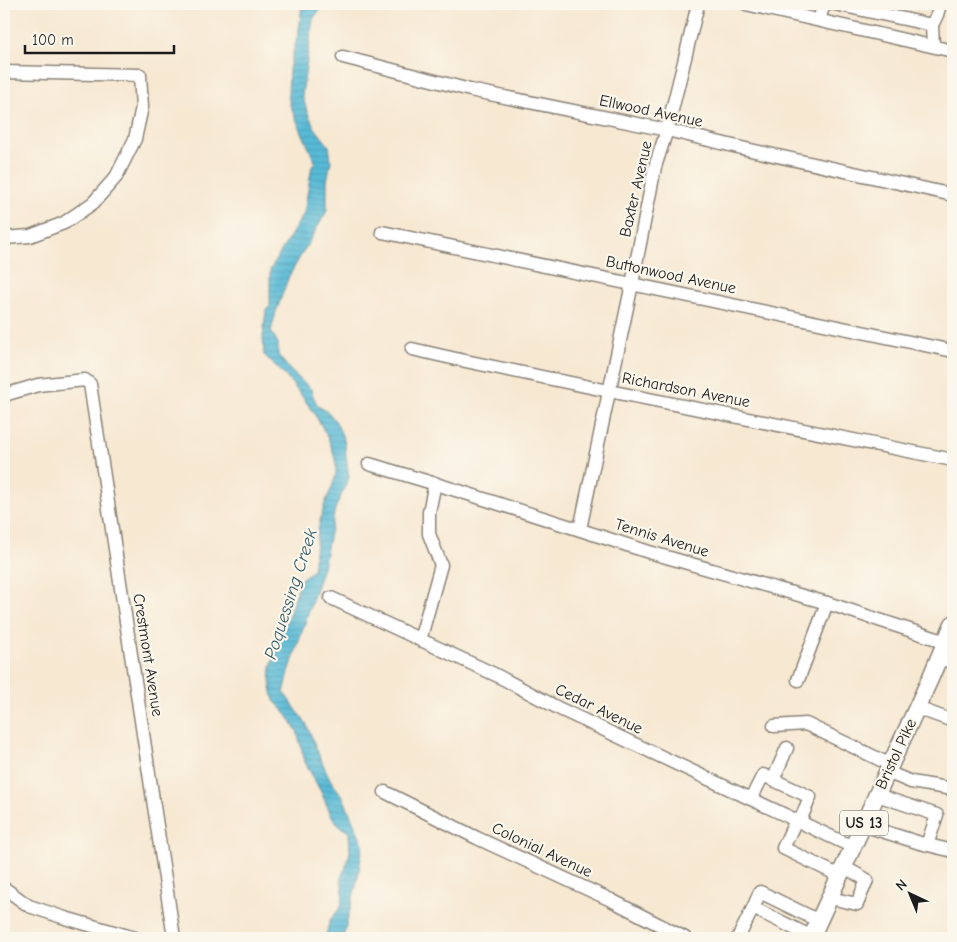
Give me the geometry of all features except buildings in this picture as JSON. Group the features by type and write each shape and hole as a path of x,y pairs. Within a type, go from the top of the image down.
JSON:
{"main road":[{"name":"Bristol Pike","path":"811,938 917,708 946,661 946,642 953,624"}],"street":[{"name":"Baxter Avenue","path":"580,529 655,166 667,130 698,4"},
{"path":"746,4 951,50"},
{"path":"819,20 823,7 828,4"},
{"path":"835,4 932,25"},
{"path":"933,46 932,25 938,15 940,4"},
{"name":"Ellwood Avenue","path":"343,58 470,90 667,130 953,195"},
{"path":"4,72 140,75 142,107 134,139 116,177 91,204 64,223 30,236 4,238"},
{"name":"Buttonwood Avenue","path":"382,232 953,351"},
{"name":"Richardson Avenue","path":"412,349 456,360 953,460"},
{"name":"Crestmont Avenue","path":"4,395 38,385 85,380 90,384 174,938"},
{"name":"Tennis Avenue","path":"370,464 648,552 827,603 946,642"},
{"path":"420,640 441,565 429,534 429,512 435,484"},
{"name":"Cedar Avenue","path":"331,598 496,675 560,709 853,847"},
{"path":"798,680 827,603"},
{"path":"917,708 953,721"},
{"path":"774,726 806,724 911,782 953,789"},
{"path":"773,780 787,748"},
{"path":"752,799 763,775 810,797 783,848 867,880 857,904 830,898"},
{"name":"Colonial Avenue","path":"385,792 477,838 612,900 685,938"},
{"path":"877,795 937,815 928,845"},
{"path":"863,825 953,851"},
{"path":"4,888 29,906 136,938"},
{"path":"738,938 760,892 819,921"},
{"path":"753,908 811,938"}],"water":[{"path":"302,4 324,4 313,19 302,95 315,128 329,146 331,161 327,181 327,211 289,276 271,331 278,343 278,355 290,370 311,389 318,406 328,412 336,422 344,440 349,478 335,509 323,567 284,693 306,723 321,760 331,781 343,797 363,844 358,877 343,938 325,938 330,920 341,907 343,894 341,877 350,852 349,832 339,826 331,815 305,762 297,731 285,712 274,701 270,682 271,667 301,579 313,570 316,540 321,517 336,473 335,458 330,442 311,409 287,378 264,355 263,337 266,310 270,306 270,270 304,213 312,165 315,162 290,105 288,95 289,69 299,30"}],"water label":[{"name":"Poquessing Creek","path":"291,594"}]}
